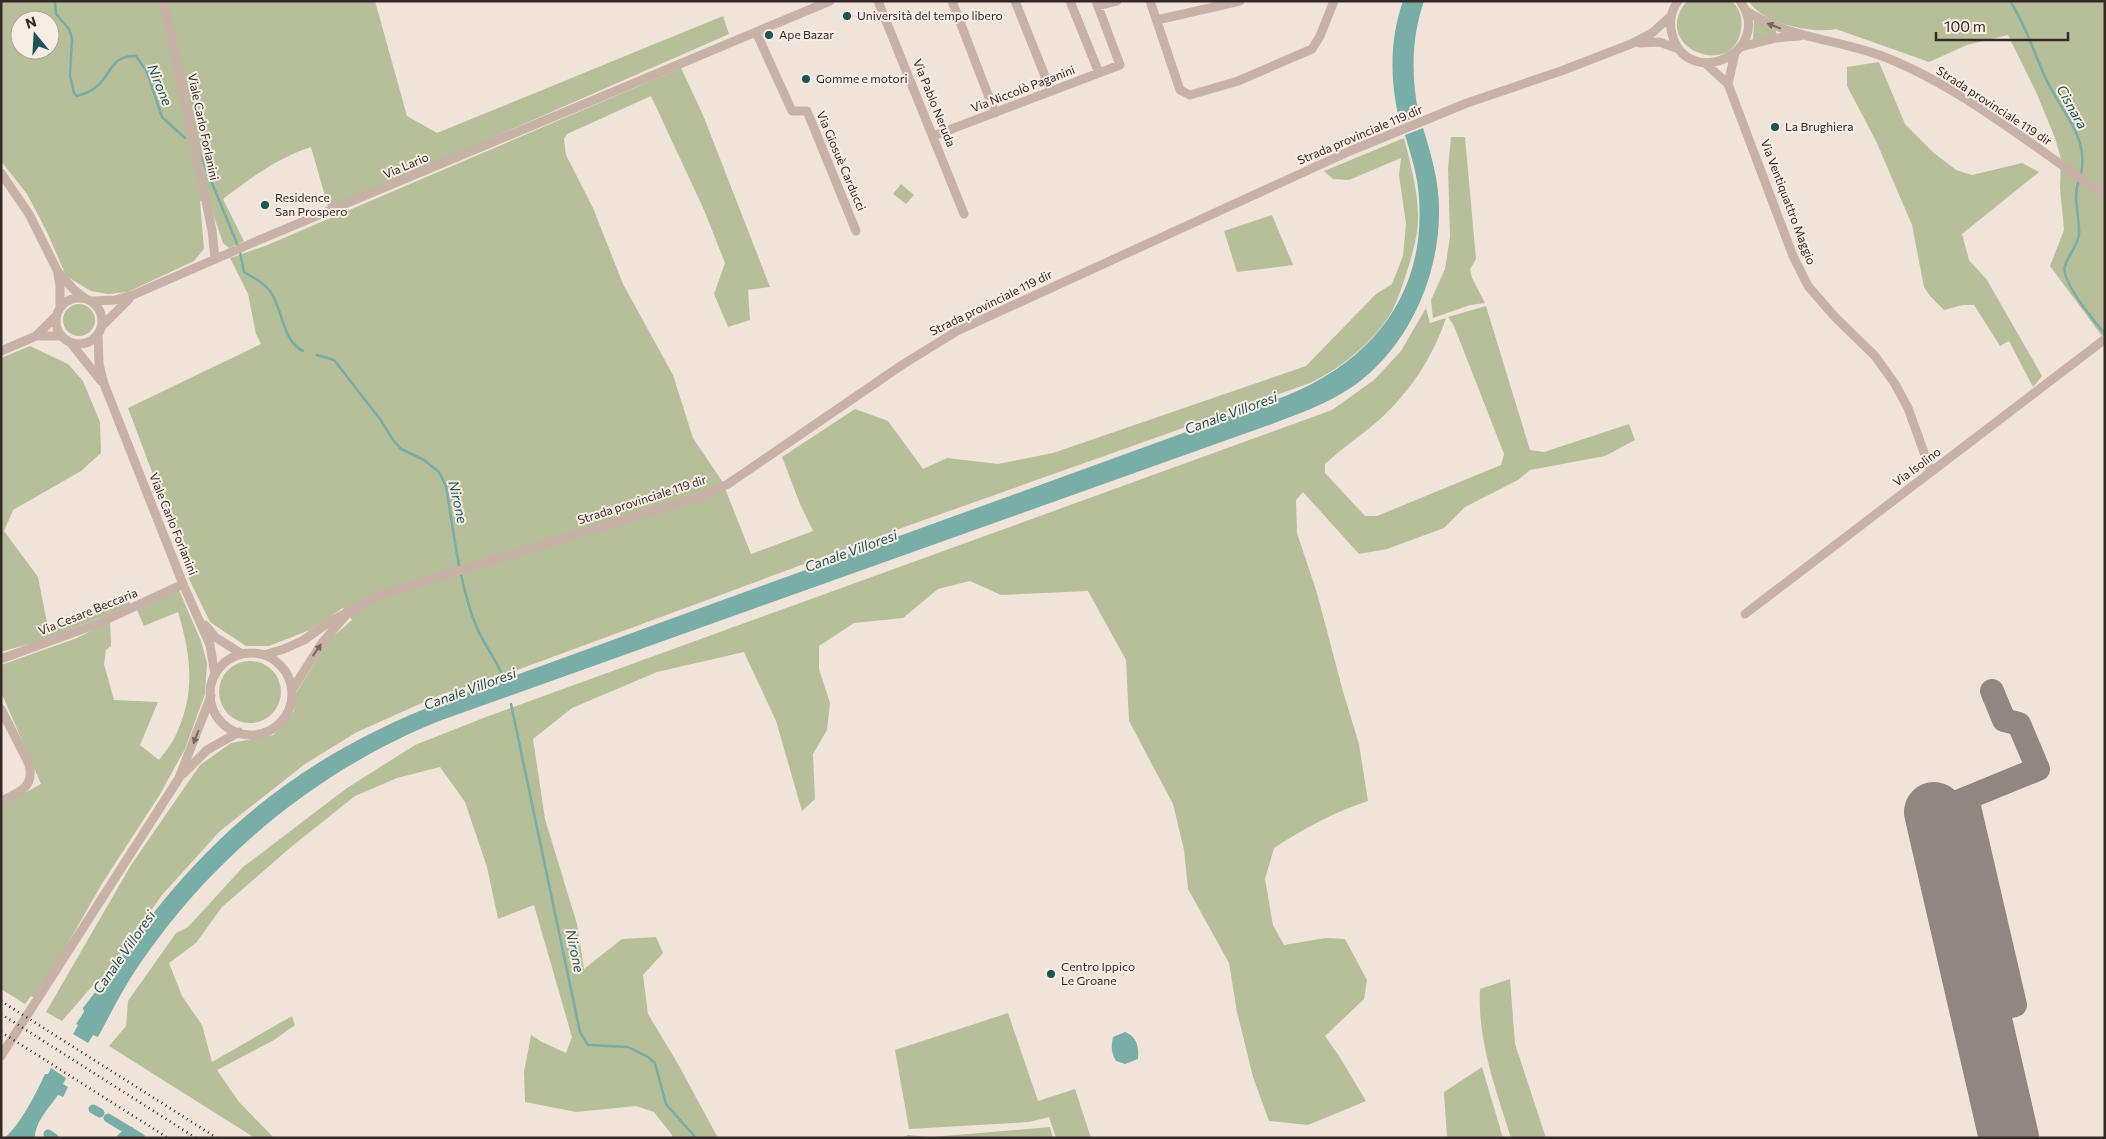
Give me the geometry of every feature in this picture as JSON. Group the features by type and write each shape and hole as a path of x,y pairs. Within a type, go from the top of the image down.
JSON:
{"street":[{"name":"Viale Carlo Forlanini","path":"164,1 212,230 215,259"},
{"name":"Via Lario","path":"89,300 115,300 133,296 236,250 830,1"},
{"name":"Via Pablo Neruda","path":"878,1 964,214"},
{"path":"952,1 995,113"},
{"path":"1015,1 1051,90"},
{"path":"1070,1 1099,73"},
{"path":"1097,4 1117,1"},
{"path":"1150,1 1158,20 1180,90 1190,95 1238,81 1312,49 1320,36 1334,1"},
{"path":"1158,20 1240,1"},
{"path":"1678,1 1672,16 1671,30 1679,49"},
{"path":"1728,84 1738,50 1745,40 1748,25 1745,10 1740,1"},
{"name":"Via Niccolò Paganini","path":"933,136 1120,64 1097,4"},
{"name":"Strada provinciale 119 dir","path":"1745,10 1766,23 1805,36 1846,44 1888,58 1938,82 2105,195"},
{"name":"Strada provinciale 119 dir","path":"264,655 304,640 329,622 380,595 702,496 728,484 902,364 957,331 1282,182 1388,136 1450,110 1631,44 1652,33 1672,16"},
{"name":"Via Giosuè Carducci","path":"756,32 792,111 807,111 856,231"},
{"name":"Strada provinciale 119 dir","path":"1631,44 1659,42 1679,49 1691,58 1705,63 1724,60 1738,50 1776,38 1805,36"},
{"name":"Via Ventiquattro Maggio","path":"1705,63 1728,84 1793,256 1806,281 1835,317 1875,356 1895,384 1908,408 1931,472"},
{"path":"1,173 29,214 58,272 69,286 89,300 102,315 100,330 88,342 76,344 66,339 36,336"},
{"path":"58,272 60,286 58,330 66,339"},
{"name":"Via Lario","path":"100,330 133,296"},
{"path":"1,351 36,336 71,299 89,300"},
{"name":"Viale Carlo Forlanini","path":"100,330 99,364 104,384 183,584 210,645 215,675"},
{"name":"Viale Carlo Forlanini","path":"66,339 104,384"},
{"name":"Via Isolino","path":"1745,614 2102,341"},
{"name":"Via Cesare Beccaria","path":"1,659 88,628 183,584"},
{"name":"Strada provinciale 119 dir","path":"292,690 322,643 348,613"},
{"name":"Viale Carlo Forlanini","path":"198,617 215,637 242,654"},
{"path":"3,1053 179,778 195,742 211,696 215,675 224,664 242,654 264,655 278,662 283,668 291,682 292,690 292,698 287,713 277,726 262,733 246,734 231,729 219,718 212,704 211,696"},
{"path":"1,709 32,773 25,788 1,801"},
{"path":"179,778 207,750 239,732"}],"green space":[{"path":"1,1 375,1 407,116 437,133 723,16 729,34 403,177 328,207 311,147 287,157 265,169 223,199 244,241 229,248 223,243 208,199 200,201 204,249 194,261 128,292 108,294 91,291 66,276 47,232 27,194 1,161"},
{"path":"1687,1 1732,1 1739,11 1742,22 1735,45 1724,53 1710,55 1696,52 1685,44 1678,32 1678,18"},
{"path":"1749,1 2105,1 2105,340 2050,266 2064,230 2060,188 2061,159 2055,138 2037,94 2008,35 1967,45 1929,62 1836,29 1814,30 1775,21 1755,9"},
{"path":"1754,20 1776,31 1776,35 1753,40"},
{"path":"1879,62 1905,124 1934,153 1956,170 1972,175 2022,163 2039,172 1962,234 1969,260 1987,280 2042,376 2033,387 2009,341 2000,346 1974,305 1963,305 1944,310 1924,287 1912,225 1876,141 1847,86 1847,67"},
{"path":"681,68 703,115 770,287 748,290 750,320 728,327 714,294 725,263 704,210 651,96 567,134 564,139 566,155 593,208 623,284 673,375 693,438 722,481 751,554 813,531 800,504 782,457 855,409 888,421 923,469 947,458 998,464 1053,453 1306,366 1376,294 1392,284 1403,256 1406,224 1399,175 1401,158 1349,180 1333,179 1324,171 1404,138 1413,175 1417,203 1418,226 1414,246 1399,295 1392,311 1377,333 1344,362 1310,383 910,525 509,673 440,695 357,732 305,764 220,831 162,895 100,982 94,984 62,1021 46,1012 131,865 200,765 231,743 273,735 294,711 296,693 329,640 352,620 343,608 310,630 269,646 246,646 210,622 189,579 170,520 128,408 261,344 256,334 248,294 230,258 265,246"},
{"path":"1451,137 1465,137 1476,259 1470,269 1472,278 1485,303 1470,305 1433,318 1431,300 1445,269 1450,237 1448,168"},
{"path":"901,184 914,195 906,204 893,194"},
{"path":"1272,215 1293,265 1237,272 1224,231"},
{"path":"79,304 91,308 95,320 91,332 79,336 67,332 63,320 67,308"},
{"path":"1486,306 1530,450 1544,452 1629,424 1635,440 1605,456 1530,470 1518,480 1465,507 1444,528 1387,549 1359,554 1303,492 1296,500 1297,533 1317,593 1359,744 1368,801 1343,810 1319,822 1274,848 1265,879 1273,925 1284,945 1326,938 1345,939 1367,980 1364,999 1325,1036 1366,1101 1308,1125 1269,1121 1253,1077 1237,1012 1229,963 1188,889 1184,850 1173,804 1129,721 1126,660 1088,591 1001,595 970,581 938,589 903,618 854,623 819,646 819,669 830,703 827,730 813,754 815,799 802,811 776,721 744,652 657,672 572,708 533,739 545,819 577,924 584,969 622,939 656,937 663,953 643,975 648,1014 678,1064 718,1138 672,1138 672,1135 654,1112 636,1106 576,1112 525,1102 524,1072 531,1035 566,1053 572,1037 534,905 498,919 487,867 465,802 440,767 397,778 355,796 291,847 222,907 196,943 169,963 182,996 202,1025 212,1062 292,1016 295,1025 274,1040 217,1070 239,1102 274,1138 255,1138 109,1046 126,1026 128,1001 176,933 188,927 243,867 347,788 415,745 486,717 1332,410 1374,380 1401,351 1426,308 1430,323 1446,318 1427,360 1401,398 1372,426 1325,464 1325,473 1365,516 1377,516 1501,465 1504,454 1454,326 1448,317"},
{"path":"30,346 68,364 83,381 100,422 101,453 81,471 13,510 4,531 38,577 48,628 105,606 127,595 131,606 39,641 1,652 1,358"},
{"path":"179,590 201,641 207,663 205,694 185,749 159,796 103,882 36,999 31,996 25,1004 1,989 1,806 41,784 1,692 1,665 77,638 110,621 111,646 106,650 104,664 114,700 158,702 140,745 159,760 170,746 184,715 189,685 186,642 178,612 144,626 137,610"},
{"path":"250,661 262,663 272,670 279,680 281,692 279,704 272,714 262,721 250,723 238,721 228,714 221,704 219,692 221,680 228,670 238,663"},
{"path":"1510,979 1515,1044 1546,1138 1511,1138 1489,1065 1481,1027 1480,989"},
{"path":"1008,1013 1038,1101 1075,1089 1091,1138 1056,1138 1049,1117 1029,1122 909,1129 895,1050"},
{"path":"1482,1067 1503,1138 1447,1138 1444,1092"},
{"path":"1050,1127 1053,1138 901,1138 908,1135 932,1137"}],"water":[{"path":"1403,1 1424,1 1417,30 1414,58 1416,101 1419,116 1400,123 1394,93 1392,62 1395,31"},
{"name":"Canale Villoresi","path":"1423,128 1434,168 1439,199 1438,234 1434,259 1418,307 1406,330 1374,369 1355,385 1324,403 1280,421 439,721 394,741 351,764 271,820 200,888 168,925 133,974 98,1037 93,1035 88,1043 73,1034 78,1025 76,1024 84,1012 83,1008 96,991 105,984 137,934 190,870 221,838 288,783 324,759 363,738 403,718 447,700 1288,395 1318,380 1345,363 1369,342 1388,319 1403,293 1413,264 1419,232 1419,198 1416,174 1405,135"},
{"path":"1125,1032 1135,1039 1138,1059 1125,1064 1116,1061 1112,1047 1113,1037"},
{"path":"51,1068 66,1078 63,1084 68,1087 63,1097 58,1095 43,1115 37,1126 35,1138 4,1138 21,1118 45,1074 48,1074"}],"waterway":[{"name":"Nirone","path":"55,1 56,14 69,29 72,38 70,75 74,93 77,96 93,89 101,83 116,62 127,57 136,56 147,72 162,117 185,138"},
{"name":"Cisnara","path":"2010,1 2025,29 2046,79 2077,136 2081,148 2081,175"},
{"name":"Nirone","path":"200,154 238,246"},
{"name":"Cisnara","path":"2079,180 2076,193 2079,234 2077,243 2066,262 2065,273 2079,301 2105,334"},
{"name":"Nirone","path":"240,252 244,272 270,291 291,340 303,351"},
{"name":"Nirone","path":"317,355 334,360 401,449 424,460 439,472 446,486 458,558 471,612 480,634 501,672"},
{"name":"Nirone","path":"511,704 580,1032 588,1045 628,1047 648,1057 655,1063 666,1104 696,1138"},
{"path":"93,1109 100,1113"},
{"path":"108,1118 141,1138"},
{"path":"121,1138 130,1131"},
{"path":"48,1134 54,1138"}],"taxiway":[{"path":"1967,798 2038,769 2019,724 2004,720 1992,691"},
{"path":"1934,812 1967,798 2015,1005 1980,1013"}],"runway":[{"path":"1934,812 2009,1138"}],"railway":[{"path":"1,1001 217,1138"},
{"path":"1,1014 196,1138"},
{"path":"1,1032 168,1138"}],"place":[{"name":"Università del tempo libero","path":"847,16"},
{"name":"Ape Bazar","path":"769,35"},
{"name":"Gomme e motori","path":"806,79"},
{"name":"La Brughiera","path":"1775,127"},
{"name":"Residence San Prospero","path":"265,205"},
{"name":"Centro Ippico Le Groane","path":"1051,974"}]}
